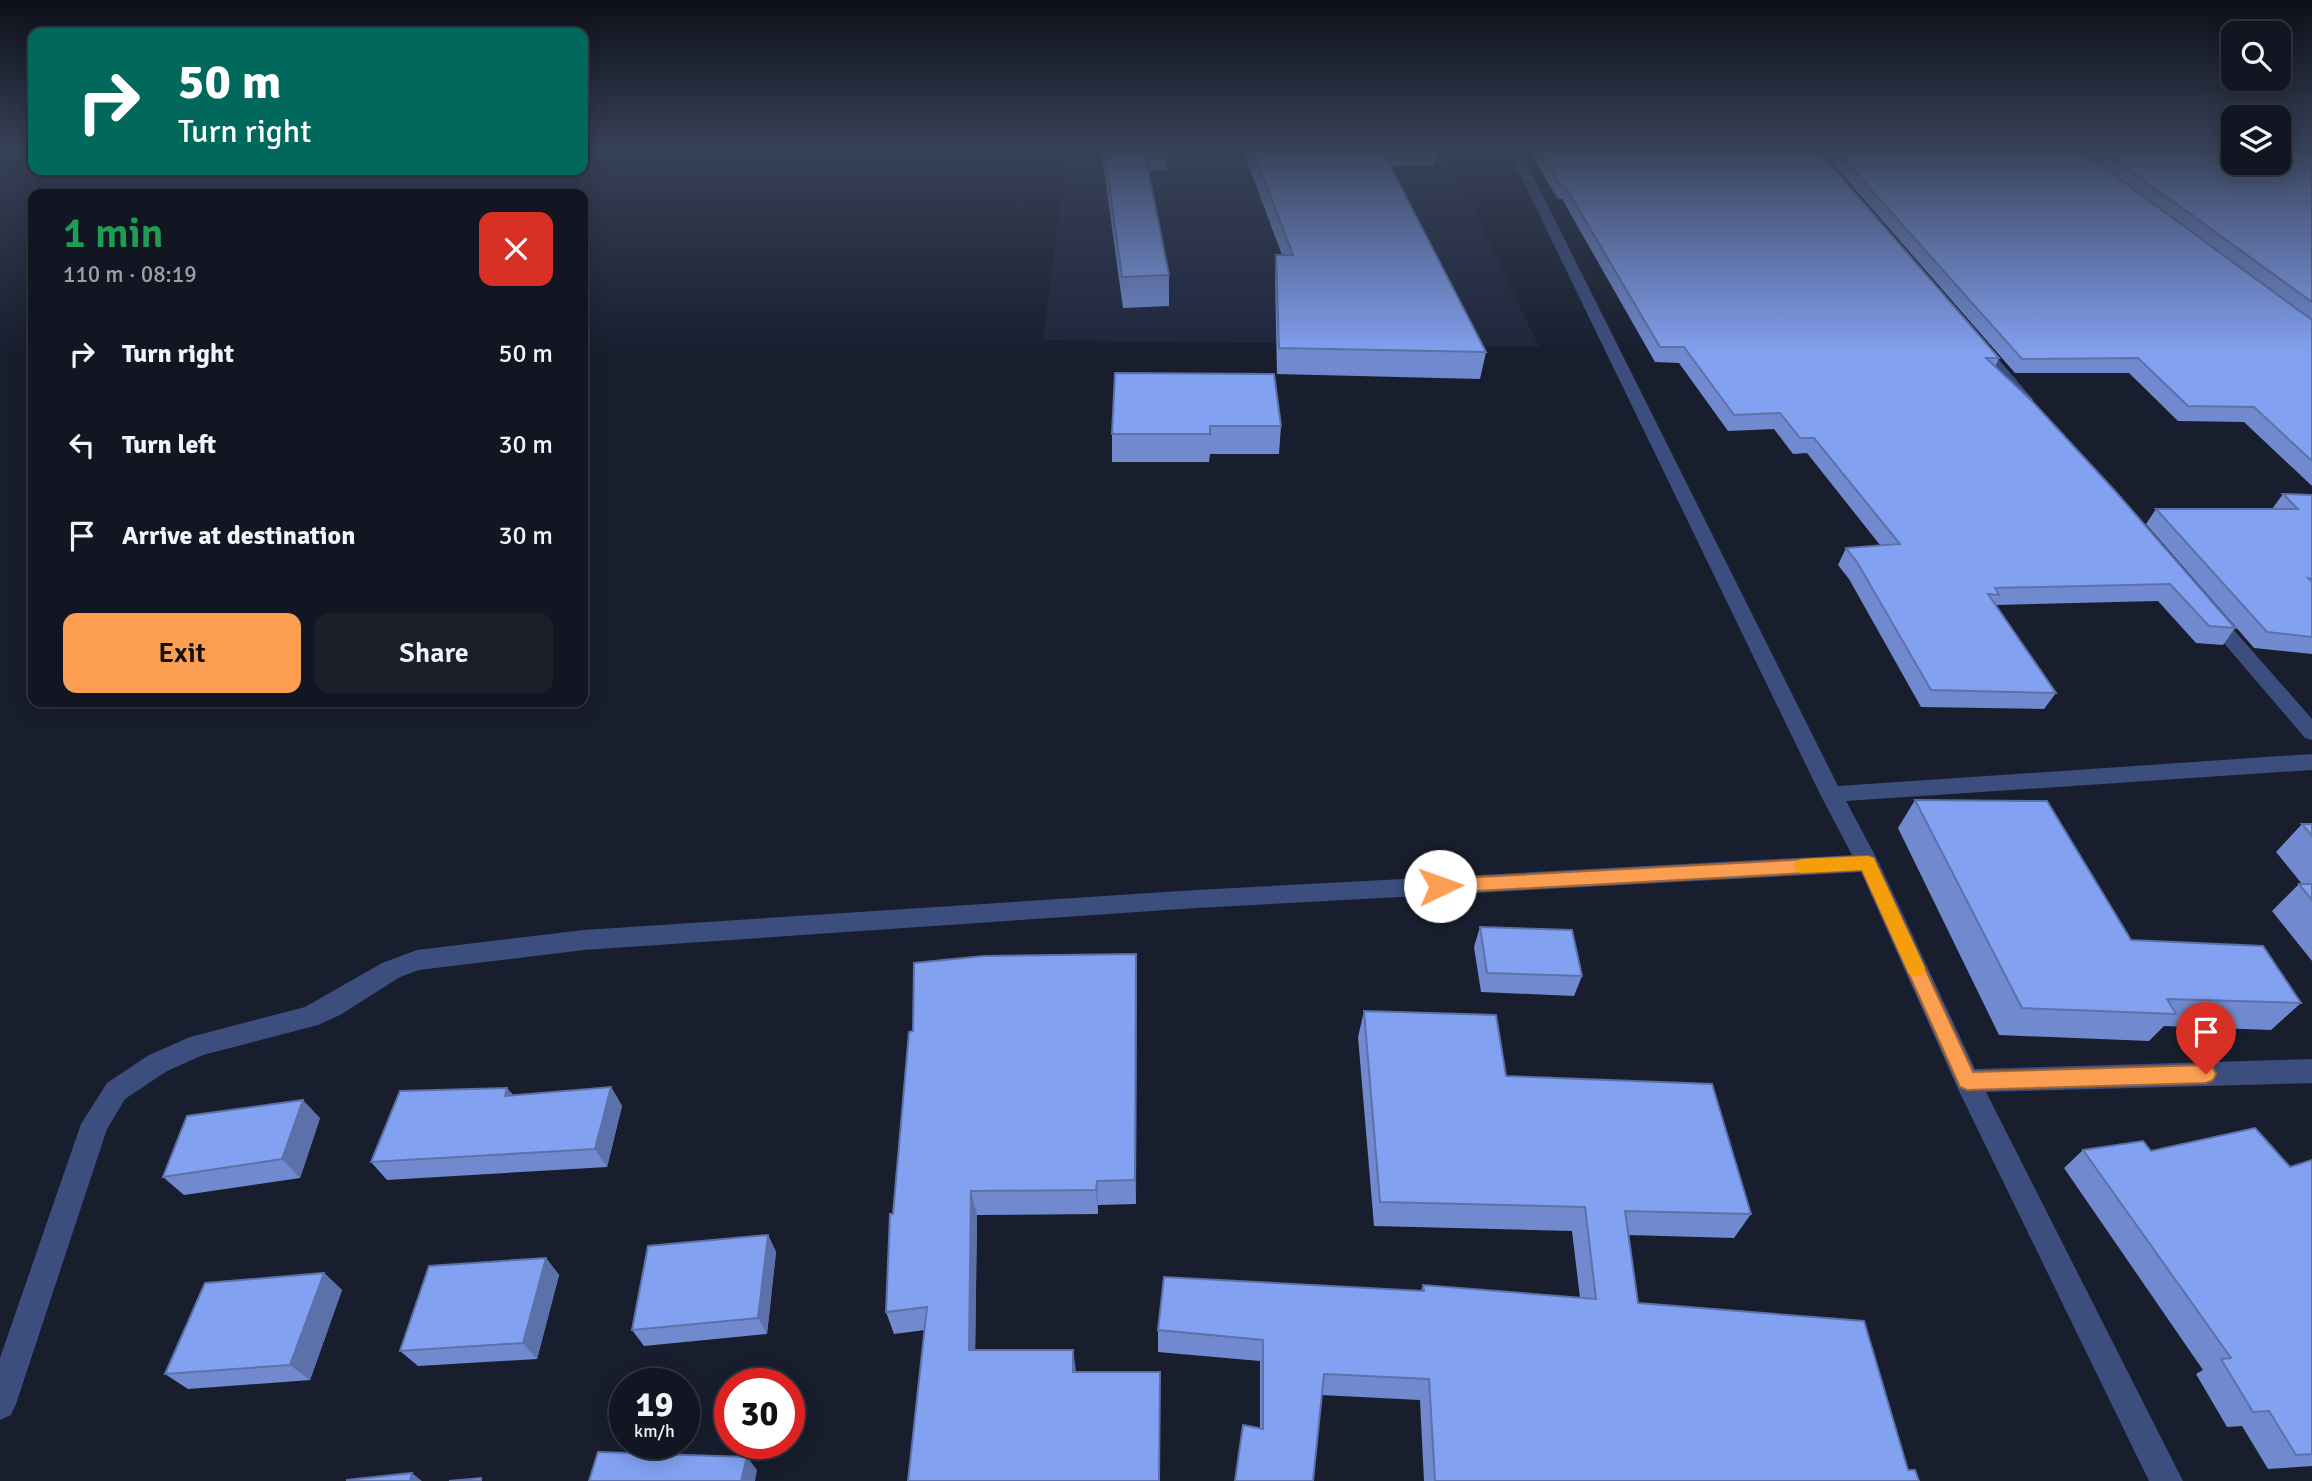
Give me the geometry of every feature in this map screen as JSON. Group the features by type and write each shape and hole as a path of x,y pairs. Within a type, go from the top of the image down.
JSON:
{"street":[{"path":"1547,217 1830,794 1868,863 1967,1081 2166,1481"},
{"path":"1962,326 2034,409"},
{"path":"2204,608 2312,733"},
{"path":"1830,794 2312,762"},
{"path":"0,1404 95,1124 117,1091 158,1063 199,1045 309,1017 331,1007 391,970 417,960 584,940 1196,899 1868,863"},
{"path":"1967,1081 2312,1071"}],"shaded area":[{"path":"1058,217 1478,217 1539,347 1043,340"}],"building":[{"path":"1114,217 1158,217 1169,275 1122,277"},
{"path":"1278,217 1417,217 1486,352 1279,348 1276,255 1293,255"},
{"path":"1583,217 1876,217 1999,358 1986,358 2032,401 2115,491 2235,628 2209,626 2170,584 1995,588 1999,595 1988,594 2056,693 1931,690 1857,562 1846,548 1900,544 1814,438 1800,438 1780,413 1734,415 1684,347 1660,347"},
{"path":"1896,217 2171,217 2312,320 2312,461 2254,407 2188,406 2138,358 2022,359"},
{"path":"2195,217 2312,217 2312,302"},
{"path":"1115,373 1274,374 1281,426 1210,426 1210,434 1112,434"},
{"path":"2283,494 2312,495 2312,579 2308,578 2312,582 2312,637 2267,632 2156,509 2298,509"},
{"path":"1915,800 2047,801 2131,940 2263,946 2301,1003 2167,999 2176,1014 2022,1008"},
{"path":"2302,824 2312,824 2312,836"},
{"path":"2299,884 2312,884 2312,900"},
{"path":"1480,927 1572,930 1582,976 1487,973"},
{"path":"1136,954 1135,1180 1097,1181 1096,1190 971,1191 969,1350 1073,1350 1073,1372 1160,1372 1159,1481 908,1481 927,1307 886,1312 890,1214 893,1214 909,1032 913,1031 914,963 984,956"},
{"path":"1364,1011 1496,1015 1506,1076 1712,1084 1751,1214 1625,1211 1638,1303 1864,1321 1908,1470 1915,1470 1919,1481 1435,1481 1429,1379 1324,1374 1313,1481 1235,1481 1243,1425 1263,1429 1263,1340 1158,1330 1164,1277 1424,1291 1423,1285 1596,1299 1585,1207 1380,1202"},
{"path":"611,1087 595,1149 371,1162 400,1091 507,1088 505,1096"},
{"path":"303,1100 282,1159 163,1177 187,1116"},
{"path":"2255,1128 2290,1167 2312,1160 2312,1454 2296,1455 2269,1411 2253,1412 2221,1359 2231,1358 2083,1150 2143,1141 2151,1151"},
{"path":"768,1235 758,1318 632,1330 648,1246"},
{"path":"546,1258 523,1343 400,1351 429,1266"},
{"path":"324,1273 290,1365 165,1374 205,1283"},
{"path":"598,1452 609,1452 609,1459 700,1459 700,1455 714,1456 714,1459 746,1459 741,1481 589,1481"},
{"path":"412,1473 410,1481 347,1481 347,1480"},
{"path":"481,1478 481,1481 449,1481"}],"slow traffic":[{"path":"1802,866 1868,863 1916,968"}],"route":[{"path":"1440,886 1868,863 1967,1081 2206,1074"}]}
